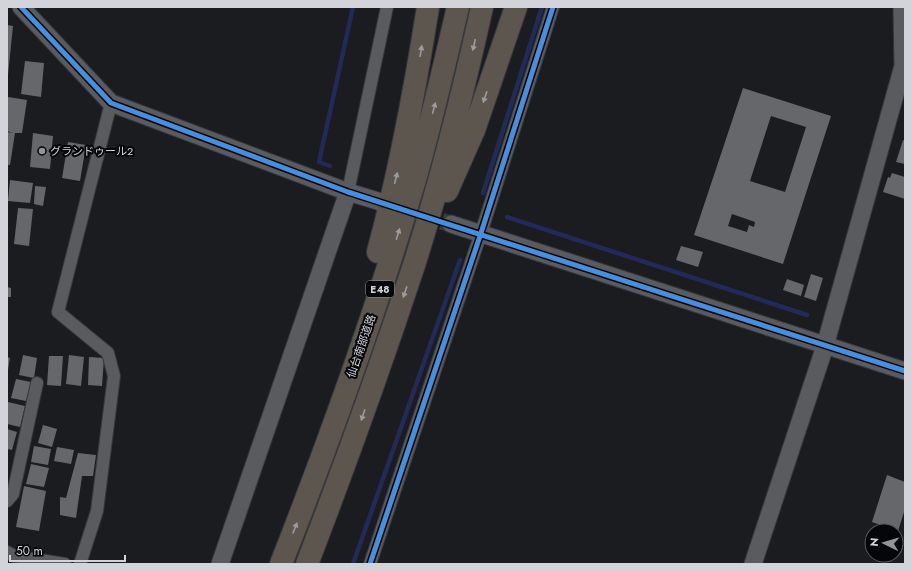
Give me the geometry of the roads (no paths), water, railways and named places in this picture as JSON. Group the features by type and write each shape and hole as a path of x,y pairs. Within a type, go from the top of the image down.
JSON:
{"highway":[{"path":"327,447 398,172 414,93 428,7"},
{"name":"仙台南部道路","path":"280,564 327,447 393,252 414,182 458,7"},
{"name":"E48","path":"307,564 360,425 414,263 467,75 482,7"},
{"path":"414,263 474,130 516,7"}],"street":[{"path":"21,7 111,103 348,192 381,202"},
{"path":"220,564 348,192 387,7"},
{"path":"370,564 481,233 553,7"},
{"path":"753,564 825,346 903,66 902,7"},
{"path":"80,564 97,511 114,376 108,353 58,312 111,103"},
{"path":"451,224 905,371"},
{"path":"7,501 13,494 37,383"},
{"path":"7,552 14,556 65,564"}],"waterway":[{"path":"330,166 319,162 353,7"},
{"path":"483,193 542,7"},
{"path":"507,217 807,315"},
{"path":"353,564 460,260"}],"tunnel":[{"path":"394,206 451,224"}],"place":[{"name":"グランドゥール2","path":"42,151"}]}
